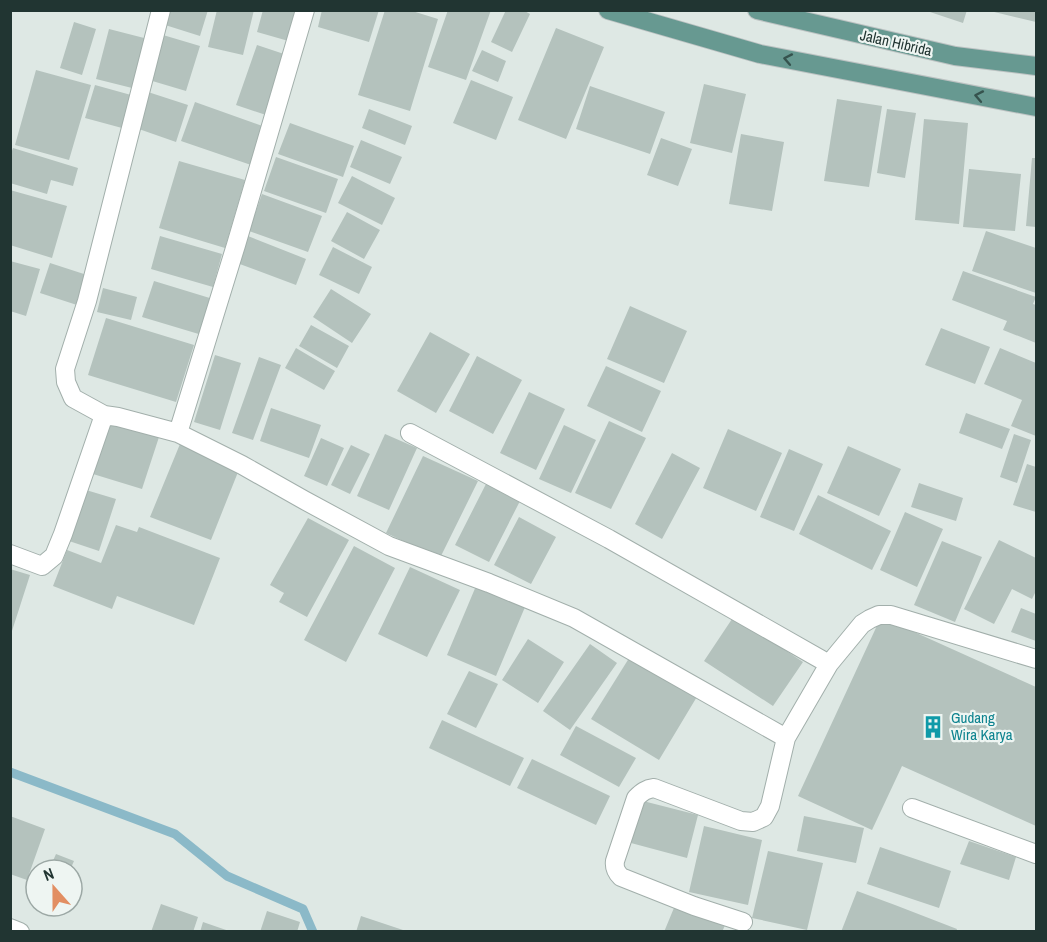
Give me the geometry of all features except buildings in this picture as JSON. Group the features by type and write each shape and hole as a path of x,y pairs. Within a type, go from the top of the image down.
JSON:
{"main road":[{"path":"608,10 760,54 1036,107"},
{"name":"Jalan Hibrida","path":"757,10 956,56 1036,66"}],"street":[{"path":"161,10 87,301 65,369 66,382 73,398 104,415 178,433 242,465 389,546 574,618 786,738"},
{"path":"178,433 305,10"},
{"path":"10,554 42,566 54,556 104,415"},
{"path":"410,433 609,539 829,664"},
{"path":"743,922 694,906 621,877 617,873 615,861 636,798 641,792 654,788 741,822 753,822 764,817 770,806 786,738 829,664 862,624 870,618 891,615 1036,659"},
{"path":"912,808 1036,854"},
{"path":"10,928 20,932"}],"waterway":[{"path":"10,772 175,834 227,876 303,909 313,932"}],"place":[{"name":"Gudang Wira Karya","path":"933,727"}]}
